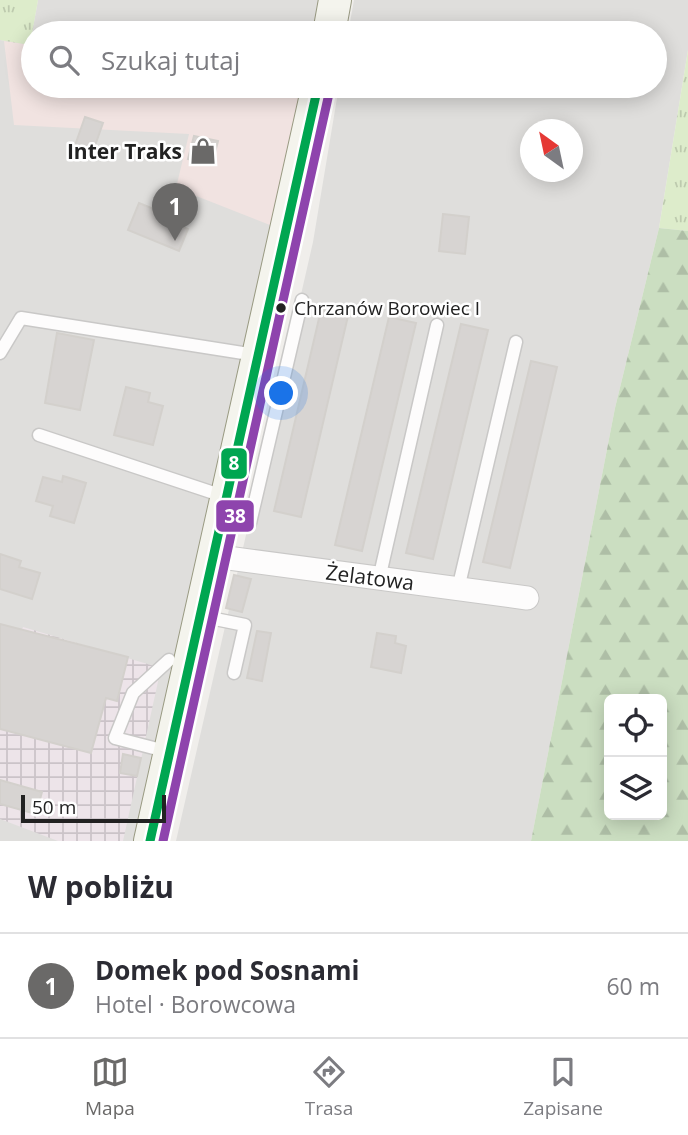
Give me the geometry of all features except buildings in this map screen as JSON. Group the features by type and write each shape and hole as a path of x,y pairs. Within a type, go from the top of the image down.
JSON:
{"street":[{"path":"331,21 335,0"},
{"path":"149,841 227,497 265,396 260,356 315,98"},
{"name":"Żelatowa","path":"213,556 527,598"}],"lane":[{"path":"250,523 265,396 302,300"},
{"path":"0,353 21,318 260,356"},
{"path":"379,579 437,324"},
{"path":"458,589 516,342"},
{"path":"39,435 227,497"},
{"path":"200,615 245,625 234,673"},
{"path":"169,660 133,693 116,738 170,752"}],"shaded area":[{"path":"38,0 325,0 321,21 34,21"},
{"path":"354,0 688,0 688,50 659,228 615,408 531,841 176,841 313,242 337,98 667,98 667,21 350,21"},
{"path":"0,40 21,43 21,98 305,98 139,841 0,841"},
{"path":"4,41 21,43 21,98 302,98 275,227 176,188 189,134 14,125"},
{"path":"23,627 161,668 123,841 58,841 0,819 0,681"}],"green space":[{"path":"0,0 38,0 34,21 21,21 21,44 0,40"},
{"path":"688,50 688,231 659,228"},
{"path":"659,228 688,231 688,841 531,841 615,408"}],"transit line":[{"name":"8","path":"150,841 315,98"},
{"name":"38","path":"163,841 328,98"}],"place":[{"name":"Inter Traks","path":"203,151"},
{"name":"Domek pod Sosnami","path":"175,241"},
{"name":"Chrzanów Borowiec I","path":"281,308"}]}
